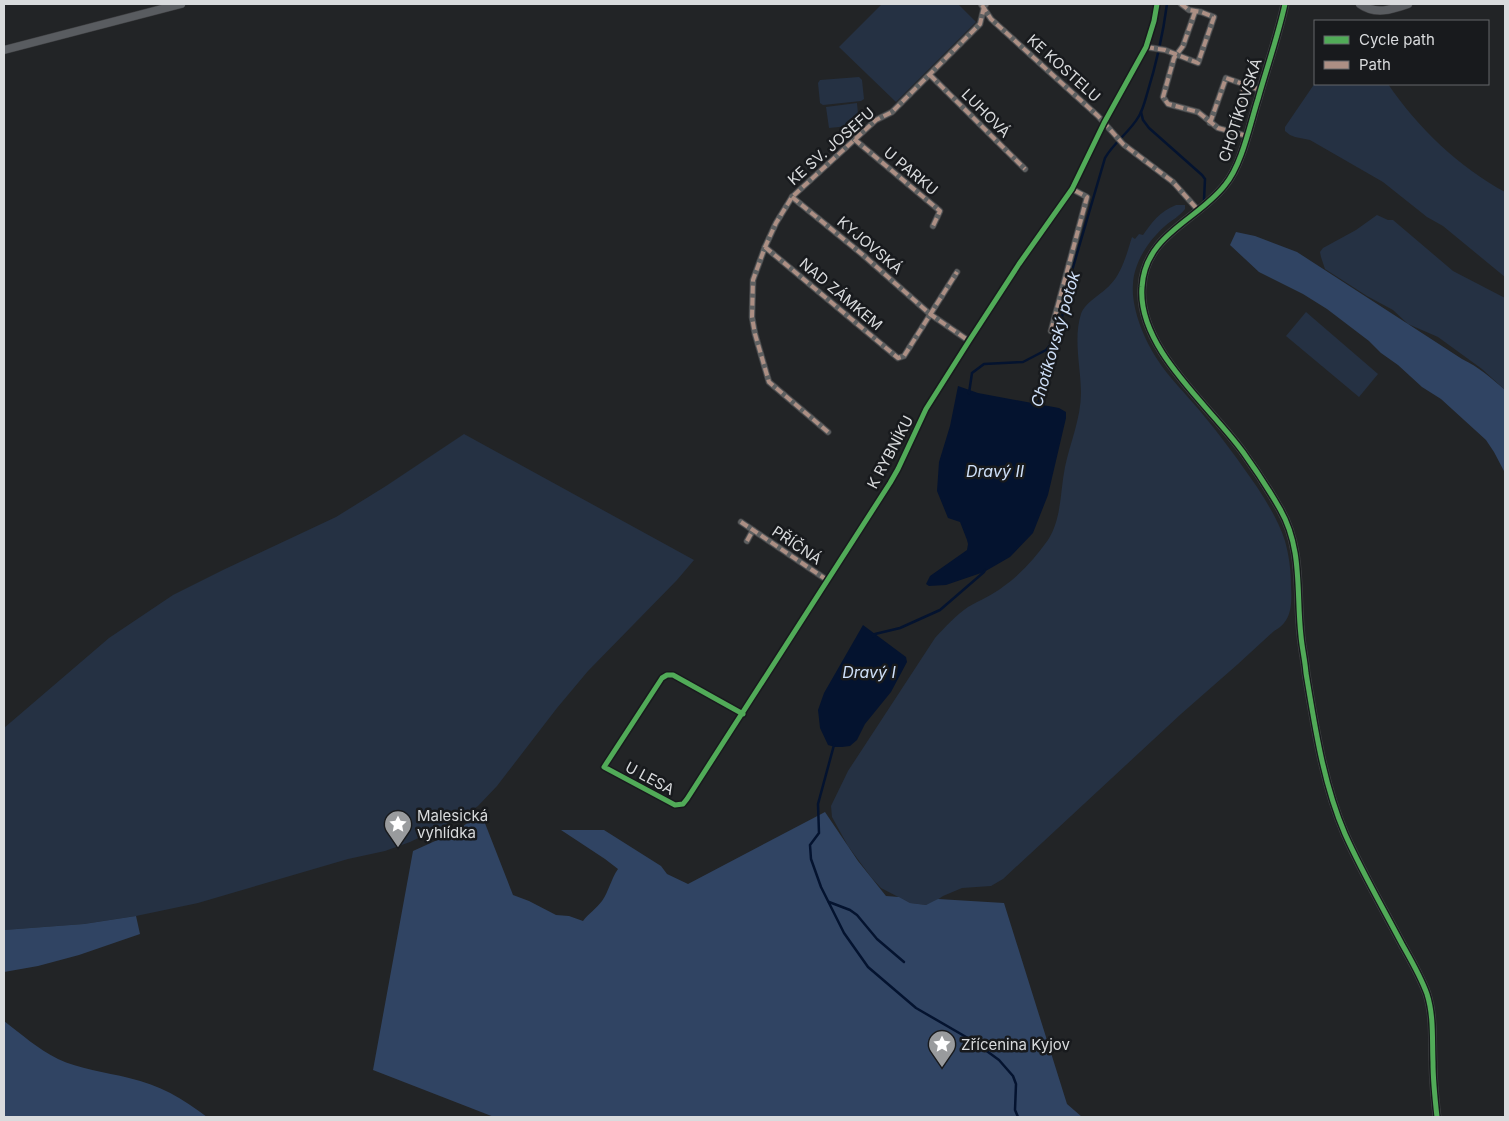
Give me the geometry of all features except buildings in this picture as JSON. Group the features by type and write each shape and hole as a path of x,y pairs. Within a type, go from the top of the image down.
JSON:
{"street":[{"path":"4,50 181,4"},
{"name":"K RYBNÍKU","path":"743,714 898,468 926,409 1019,264 1072,189 1104,123 1149,48 1156,4"},
{"path":"1149,48 1165,50 1198,63 1214,17 1184,8 1181,4"},
{"name":"CHOTÍKOVSKÁ","path":"1285,4 1247,136 1230,179 1218,194 1168,235 1153,252 1145,267 1142,297 1149,327 1159,348 1243,452 1281,511 1291,535 1298,568 1301,635 1315,729 1323,767 1332,800 1345,834 1427,994 1432,1016 1437,1117"},
{"path":"1360,4 1371,10 1380,11 1408,4"},
{"name":"KE SV. JOSEFU","path":"828,432 770,382 755,334 752,317 754,280 765,247 776,223 792,197 876,120 892,112 930,75 980,24 984,5"},
{"name":"KE KOSTELU","path":"984,5 991,19 1098,116 1123,144 1172,182 1198,210"},
{"path":"1195,12 1183,46 1176,55 1163,97 1164,100 1168,104 1198,112 1218,128 1247,136"},
{"name":"LUHOVÁ","path":"930,75 1025,169"},
{"path":"1210,123 1226,78 1260,90"},
{"path":"1230,131 1245,85"},
{"name":"U PARKU","path":"854,139 940,211 933,226"},
{"path":"1051,331 1087,197 1072,189"},
{"name":"KYJOVSKÁ","path":"792,197 863,255 930,314 969,341"},
{"name":"NAD ZÁMKEM","path":"765,247 898,358 902,358 930,314"},
{"path":"930,314 957,272"},
{"name":"PŘÍČNÁ","path":"742,522 827,580"},
{"name":"PŘÍČNÁ","path":"747,541 753,530"},
{"name":"U LESA","path":"667,675 673,675 743,714 682,804 674,805 604,767 662,678 667,675"}],"shaded area":[{"path":"882,4 958,4 976,22 896,102 839,47"},
{"path":"859,77 862,80 864,99 861,101 823,105 820,103 818,83 820,80"},
{"path":"1314,84 1389,85 1412,116 1440,145 1472,171 1505,192 1505,277 1443,226 1427,217 1383,182 1310,140 1290,135 1285,131 1285,127"},
{"path":"857,103 859,125 829,128 826,107"},
{"path":"1176,205 1185,205 1185,209 1153,238 1143,252 1136,268 1133,293 1136,313 1152,351 1172,379 1208,420 1230,449 1257,487 1283,534 1290,569 1291,599 1288,618 1003,879 991,886 962,888 926,905 910,903 881,888 871,877 848,846 832,817 831,806 848,771 935,638 964,610 995,592 1016,576 1033,559 1053,532 1058,514 1065,467 1081,402 1078,333 1081,314 1086,306 1107,288 1118,275 1132,237 1135,239 1139,234 1143,235 1157,217"},
{"path":"1377,215 1393,220 1453,271 1505,298 1505,390 1482,369 1438,337 1408,324 1393,310 1325,269 1320,252 1323,248 1356,230"},
{"path":"1236,232 1255,236 1297,252 1485,373 1505,390 1505,473 1486,440 1441,399 1422,387 1369,341 1327,309 1303,294 1259,272 1230,245"},
{"path":"1306,312 1378,374 1359,397 1286,336"},
{"path":"464,434 694,560 677,580 588,671 497,786 478,806 462,817 410,842 385,851 348,859 198,903 136,916 84,924 4,930 4,728 109,638 173,595 336,517"},
{"path":"825,812 858,861 886,896 899,897 910,903 926,905 938,899 1004,903 1067,1104 1082,1117 494,1117 373,1070 413,851 455,832 481,813 513,895 556,915 569,916 583,921 602,901 618,869 561,830 604,830 661,866 667,874 688,884"},
{"path":"136,916 140,934 79,955 38,966 4,972 4,930 84,924"},
{"path":"4,1021 58,1059 83,1068 151,1084 180,1098 207,1117 4,1117"}],"water":[{"name":"Dravý II","path":"958,386 978,393 1059,408 1066,412 1066,418 1048,495 1033,533 1010,557 984,572 946,585 929,586 926,584 930,576 967,550 968,544 960,522 948,518 937,491 939,462 950,426"},
{"name":"Dravý I","path":"863,625 906,657 907,662 891,692 865,724 857,740 850,746 835,747 828,745 820,728 818,710 824,693"}],"waterway":[{"name":"Chotíkovský potok","path":"1037,407 1058,336 1071,274 1105,158 1142,111 1156,61 1167,4"},
{"path":"1141,112 1143,120 1149,128 1205,179 1204,200"},
{"path":"969,393 972,373 984,364 1023,362 1046,350 1057,337"},
{"name":"Chotíkovský potok","path":"873,636 900,628 940,610 985,570"},
{"name":"Chotíkovský potok","path":"834,745 818,804 819,833 810,845 811,859 821,887 844,933 868,967 916,1008 973,1041 999,1060 1013,1076 1016,1084 1015,1110 1018,1117"},
{"path":"829,902 850,910 857,915 877,939 904,962"}],"marked path":[{"path":"828,432 769,382 752,317 753,280 765,247 776,223 792,197 876,120 892,112 980,24 986,4"},
{"path":"1146,47 1165,50 1198,63 1214,17 1189,10 1181,4"},
{"path":"982,5 991,19 1098,116 1123,144 1173,182 1198,210"},
{"path":"1195,12 1183,46 1174,58 1163,97 1168,104 1198,112 1218,128 1247,136"},
{"path":"930,75 1025,169"},
{"path":"1210,123 1226,78 1260,90"},
{"path":"1230,131 1245,85"},
{"path":"854,139 940,211 933,226"},
{"path":"1051,331 1087,197 1072,189"},
{"path":"792,197 863,255 930,314 969,341"},
{"path":"765,247 898,358 904,356 957,272"},
{"path":"741,522 827,580"},
{"path":"747,541 753,530"}],"cycle path":[{"path":"743,714 673,675 667,675 662,678 604,767 675,805 683,804 687,799 890,483 926,409 1019,264 1072,189 1104,123 1146,47 1157,4"},
{"path":"1285,4 1249,132 1236,167 1231,177 1214,198 1174,230 1152,254 1145,269 1142,287 1144,310 1151,332 1163,354 1195,396 1243,452 1258,473 1287,524 1295,555 1301,636 1306,673 1325,775 1345,834 1416,969 1427,994 1432,1019 1433,1076 1437,1117"}],"place":[{"name":"Malesická vyhlídka","path":"398,848"},
{"name":"Zřícenina Kyjov","path":"942,1068"}]}
